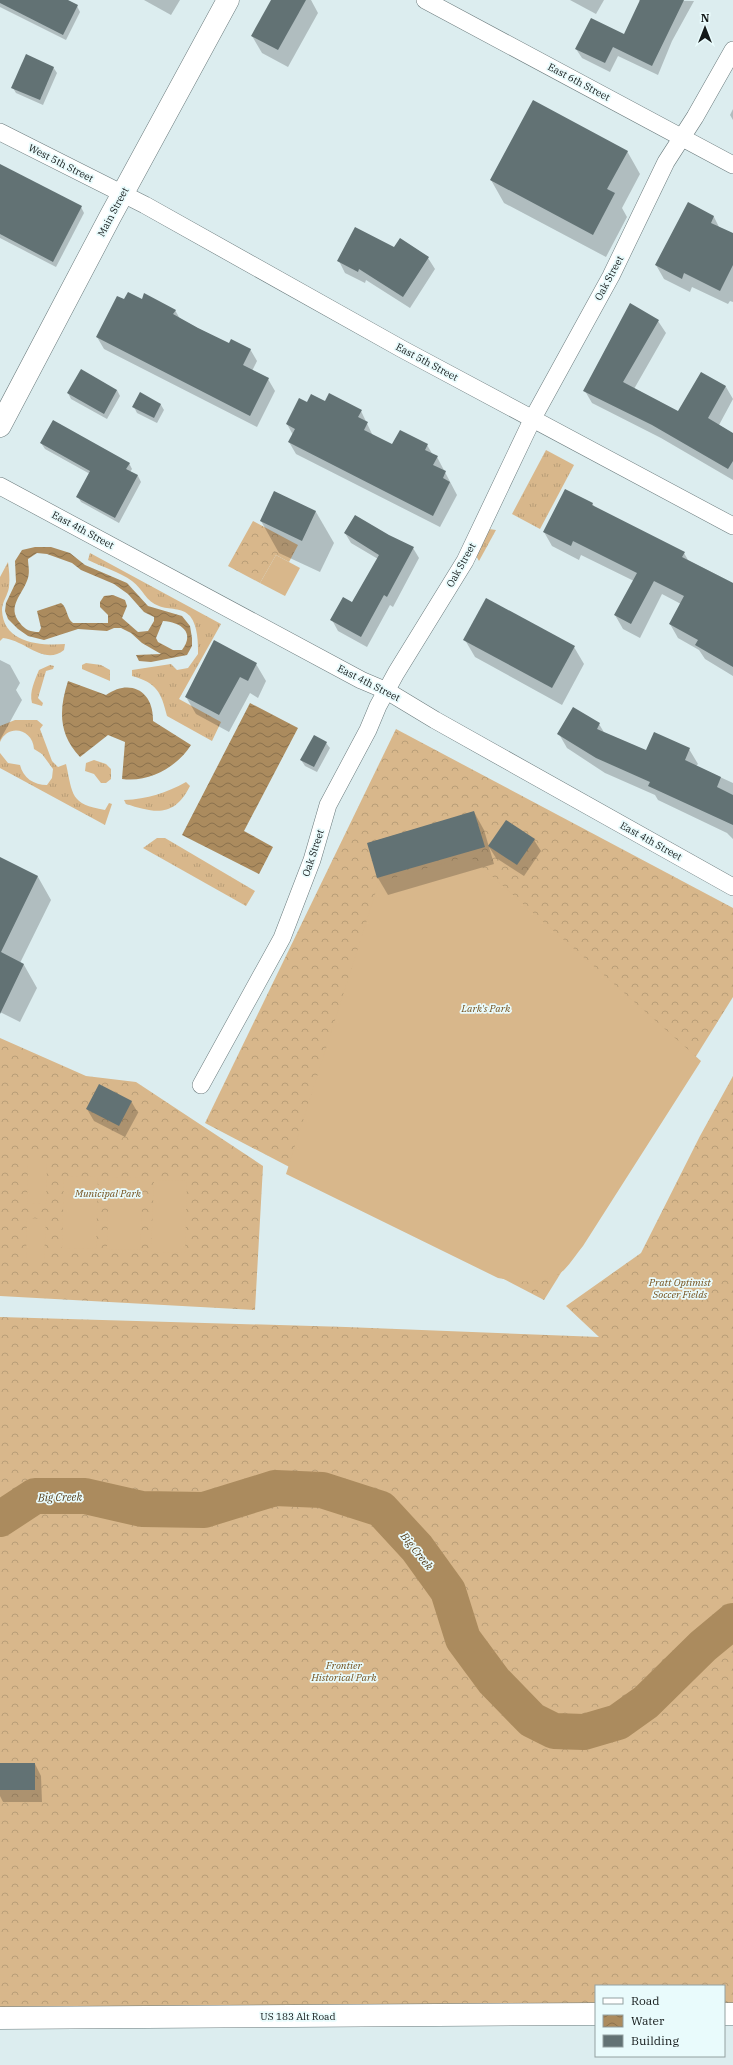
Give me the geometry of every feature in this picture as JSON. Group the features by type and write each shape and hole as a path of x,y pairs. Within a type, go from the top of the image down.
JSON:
{"main road":[{"name":"Main Street","path":"0,426 122,194 228,0"},
{"name":"US 183 Alt Road","path":"0,2018 595,2014"}],"street":[{"name":"East 6th Street","path":"425,0 733,164"},
{"name":"Oak Street","path":"200,1085 282,938 312,860 328,805 386,691 396,672 465,561 533,418 611,276 666,162 733,50"},
{"name":"West 5th Street","path":"0,132 122,194"},
{"name":"East 5th Street","path":"122,194 189,229 402,349 733,526"},
{"name":"East 4th Street","path":"0,486 361,680 386,691 733,887"}],"green space":[{"path":"546,450 574,465 540,529 512,514"},
{"path":"253,521 298,545 289,562 276,555 260,583 228,566"},
{"path":"489,529 496,530 479,561 475,554"},
{"path":"90,553 221,624 179,699 221,722 212,741 167,716 163,701 157,690 147,682 132,676 132,670 171,664 177,670 188,668 198,654 197,635 193,620 183,611 163,607 151,602 136,584 127,578 88,560"},
{"path":"276,555 300,568 285,596 260,583"},
{"path":"8,562 9,587 2,610 4,621 9,630 16,636 34,643 65,644 64,650 57,654 49,655 34,651 11,640 3,638 0,641 0,577"},
{"path":"86,663 101,665 110,670 110,681 82,669 82,665"},
{"path":"50,665 54,666 53,669 46,671 38,698 43,703 42,706 32,703 32,690 39,670"},
{"path":"15,720 37,720 43,725 40,729 52,761 58,767 66,764 72,791 79,801 85,805 105,810 109,803 112,804 105,825 0,768 0,753 8,763 20,765 21,770 26,777 38,784 47,785 52,778 53,769 42,754 34,749 33,742 25,733 20,731 9,732 0,742 0,726"},
{"name":"Lark's Park","path":"396,729 733,908 733,997 544,1300 205,1123"},
{"path":"94,760 106,764 111,769 111,779 106,783 101,783 94,774 85,771 86,763"},
{"path":"186,782 190,786 184,796 177,804 170,808 155,811 126,804 124,800 156,795"},
{"path":"157,838 165,838 255,891 246,906 143,848"},
{"name":"Lark's Park","path":"469,856 701,1061 583,1246 564,1270 549,1279 541,1281 515,1281 498,1278 286,1174 379,882"},
{"name":"Municipal Park","path":"0,1038 86,1076 136,1082 263,1166 255,1310 0,1296"},
{"name":"Frontier Historical Park","path":"733,1076 733,2015 725,2014 725,1985 595,1985 595,2014 0,2018 0,1317 346,1327 599,1337 566,1306 641,1253 700,1136"},
{"path":"28,1163 47,1163 46,1204 27,1203"},
{"path":"64,1176 98,1177 96,1249 62,1248"},
{"path":"109,1177 143,1178 140,1250 107,1249"},
{"path":"154,1180 187,1181 185,1253 151,1252"},
{"path":"27,1218 46,1219 44,1259 26,1259"}],"water":[{"path":"35,547 51,547 70,553 85,565 127,583 148,606 182,616 190,626 192,638 192,646 187,655 151,662 139,661 136,655 161,654 142,643 131,633 121,628 114,628 107,631 78,629 44,640 28,636 8,619 5,611 6,603 16,582 15,561 22,550","holes":["37,553 47,554 72,563 81,570 114,584 128,594 144,612 154,617 154,621 148,631 138,632 122,618 127,606 125,600 113,595 104,596 100,602 100,607 108,615 108,623 73,623 61,603 37,611 41,628 39,632 26,629 16,617 15,606 28,578 28,559","163,621 175,623 187,633 186,644 182,650 173,650 158,642 156,638"]},
{"path":"68,681 106,695 115,690 124,688 139,690 145,695 149,702 153,721 191,745 178,760 161,772 152,776 132,780 122,779 125,742 108,735 80,757 68,739 62,721 62,711"},
{"path":"250,703 298,728 244,831 273,847 259,874 182,835"}],"building":[{"path":"0,0 68,0 78,5 63,35 0,3"},
{"path":"271,0 306,0 278,50 251,36"},
{"path":"640,0 684,0 652,66 613,47 605,63 575,49 591,18 624,34"},
{"path":"26,54 54,67 40,100 11,88"},
{"path":"533,100 628,151 607,189 615,193 593,235 490,180"},
{"path":"0,164 82,206 53,262 0,234"},
{"path":"688,202 714,216 711,223 733,233 733,265 720,291 684,273 682,279 655,265"},
{"path":"355,227 394,247 400,238 429,257 403,297 359,269 358,272 337,261"},
{"path":"128,292 142,299 144,293 176,310 173,314 198,328 229,343 231,339 251,349 243,365 269,378 250,416 96,337 117,296 124,299"},
{"path":"630,303 659,320 623,382 678,411 701,372 726,386 708,418 733,433 733,461 728,469 652,425 583,391"},
{"path":"81,369 117,390 104,414 67,393"},
{"path":"140,392 161,404 154,418 132,407"},
{"path":"329,393 362,410 358,417 368,422 364,430 392,444 400,430 428,444 425,450 438,456 433,465 446,471 443,478 450,482 433,516 288,442 295,429 286,424 299,398 307,402 311,394 325,401"},
{"path":"53,420 130,463 126,469 138,475 115,518 76,497 90,471 40,443"},
{"path":"565,489 593,503 592,505 685,552 682,557 733,583 733,667 695,645 698,640 669,624 684,596 654,581 631,624 614,615 637,573 573,541 571,546 543,532"},
{"path":"274,491 316,511 302,541 260,521"},
{"path":"355,515 389,535 414,547 387,597 384,595 361,637 330,620 343,597 352,602 379,555 344,533"},
{"path":"486,598 575,646 552,688 463,640"},
{"path":"214,640 257,663 248,681 240,677 219,715 185,697"},
{"path":"573,707 600,723 597,729 646,750 654,732 690,748 685,760 721,777 717,787 733,795 733,825 648,786 650,782 596,758 557,734"},
{"path":"314,735 327,742 314,767 300,760"},
{"path":"474,811 485,847 377,878 367,843"},
{"path":"506,820 535,839 517,865 488,846"},
{"path":"0,857 38,876 1,952 24,964 0,1014"},
{"path":"99,1084 132,1101 119,1126 86,1109"},
{"path":"0,1763 35,1763 35,1790 0,1790"}],"waterway":[{"name":"Big Creek","path":"0,1519 35,1496 85,1496 142,1509 204,1510 275,1488 322,1490 381,1509 417,1548 448,1591 463,1639 494,1681 532,1720 554,1731 584,1732 618,1722 646,1702 703,1646 733,1621"}],"park label":[{"name":"Pratt Optimist Soccer Fields","path":"680,1288"}]}
